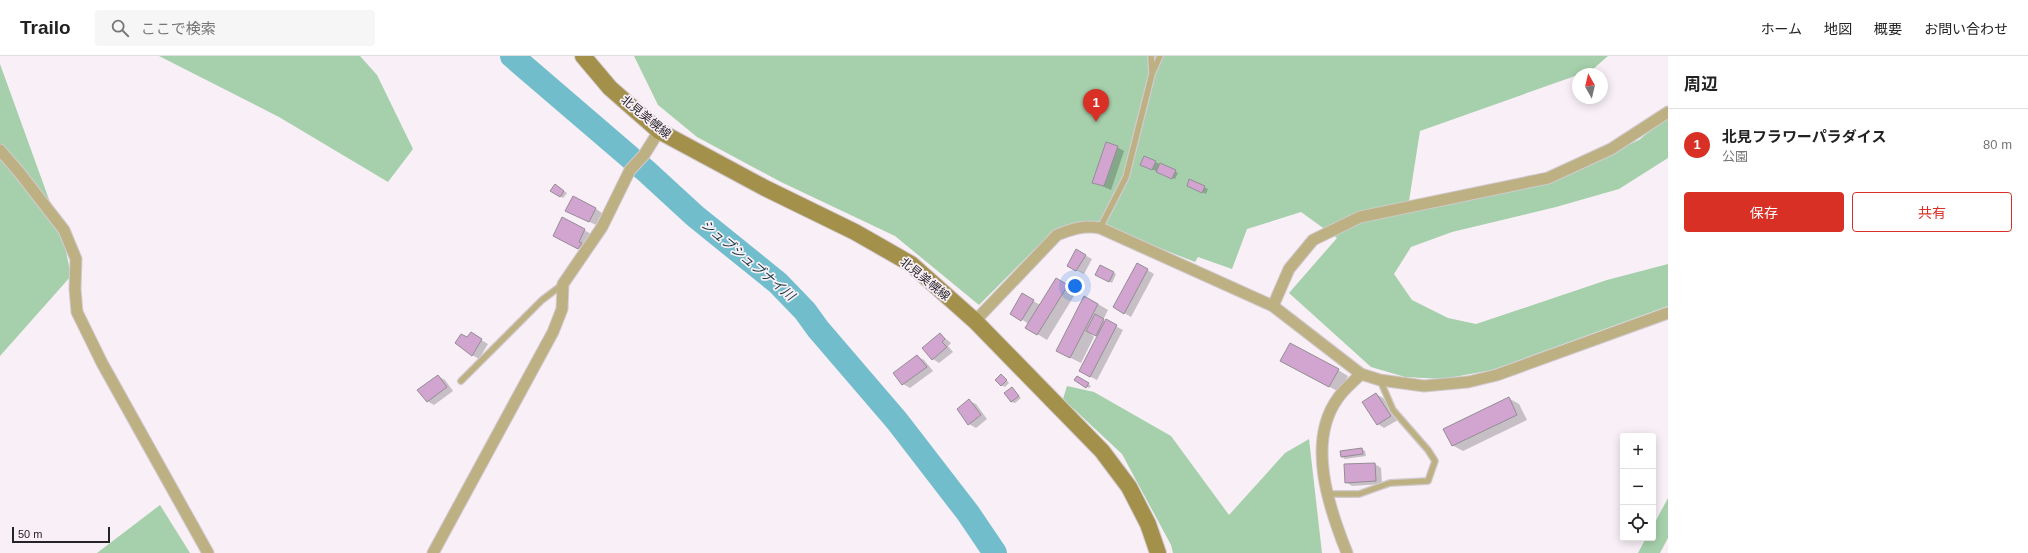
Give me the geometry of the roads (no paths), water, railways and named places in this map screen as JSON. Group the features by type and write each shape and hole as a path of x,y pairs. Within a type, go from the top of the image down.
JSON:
{"main road":[{"name":"北見美幌線","path":"583,56 610,88 659,131 765,188 855,232 911,264 975,321 1102,451 1129,487 1148,524 1158,553"}],"street":[{"path":"1273,306 1289,269 1313,240 1360,217 1548,178 1611,149 1668,112"},
{"path":"433,553 553,332 562,309 563,284 602,227 630,170 644,155 659,131"},
{"path":"0,150 64,230 76,259 75,289 77,312 102,363 208,553"},
{"path":"975,321 1057,235 1074,228 1088,226 1100,228 1273,306 1361,374 1380,380 1424,386 1468,382 1497,375 1668,313"},
{"path":"1347,553 1335,524 1321,466 1325,425 1337,398 1361,374"}],"lane":[{"path":"1151,56 1152,74"},
{"path":"1100,228 1126,176 1152,74 1160,56"},
{"path":"461,381 542,300 563,284"},
{"path":"1328,494 1359,494 1390,483 1428,481 1435,461 1428,450 1393,410 1380,380"}],"waterway":[{"name":"シュブシュブナイ川","path":"512,56 646,171 695,216 778,283 805,311 818,329 897,421 968,513 995,553"}],"place":[{"name":"北見フラワーパラダイス","path":"1096,122"}]}
